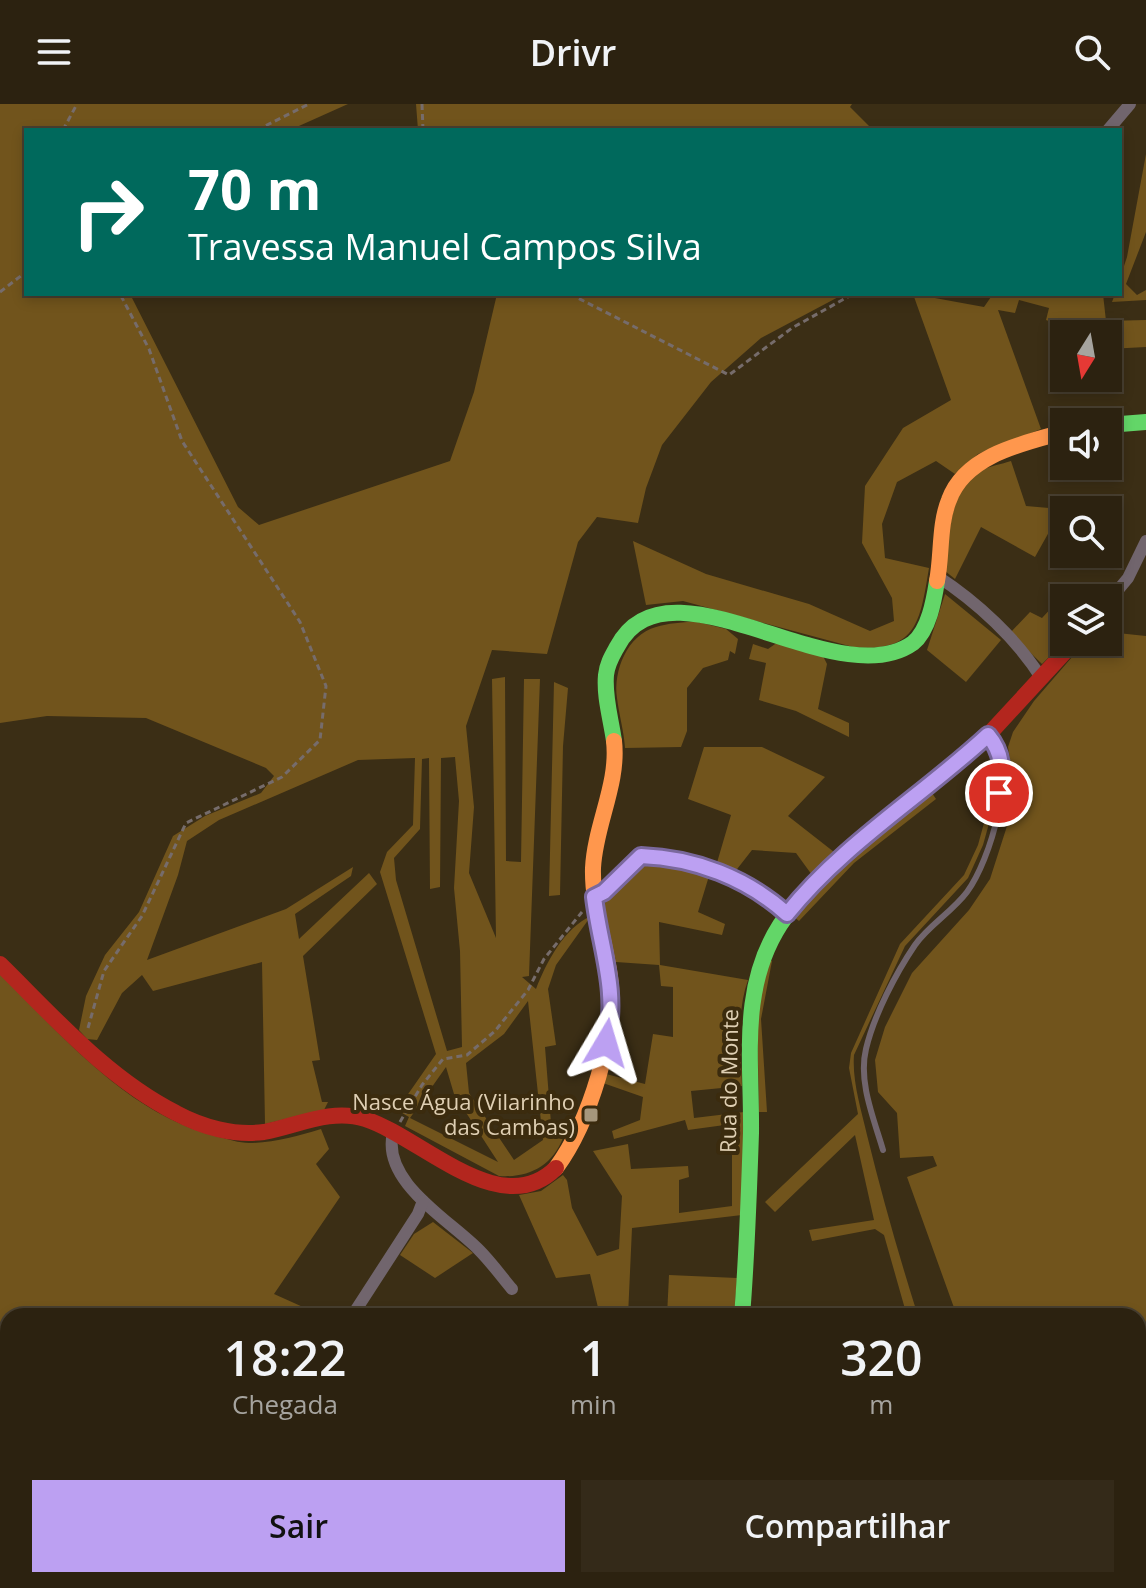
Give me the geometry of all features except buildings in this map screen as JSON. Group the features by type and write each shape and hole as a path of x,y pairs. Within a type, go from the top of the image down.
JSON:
{"main road":[{"path":"1122,424 1146,422"},
{"path":"0,964 80,1041 142,1094 216,1128 258,1132 346,1116 380,1124 494,1185 528,1186 558,1166 577,1130 606,1043 611,1018 611,981 594,897 593,864 610,792 616,744 606,693 607,666 615,644 629,628 646,617 673,611 857,655 886,656 905,649 921,632 937,576 948,501 962,477 998,454 1050,437"},
{"name":"Rua do Monte","path":"743,1308 749,1227 751,999 769,940 807,889 862,839 988,735 1062,656"}],"street":[{"path":"1110,128 1130,104"},
{"path":"1122,585 1146,541"},
{"path":"937,576 992,621 1030,661 1042,679"},
{"path":"393,1133 390,1146 395,1166 423,1201 479,1249 512,1289"},
{"path":"357,1308 418,1214 423,1201"}],"lane":[{"path":"883,1150 864,1079 865,1049 893,981 917,942 967,892 993,838 1003,770 998,747 988,735"},
{"path":"594,897 604,892 641,856 665,857 739,880 787,914"}],"path":[{"path":"64,128 77,104"},
{"path":"261,128 309,104"},
{"path":"422,104 423,128"},
{"path":"0,292 24,274"},
{"path":"80,1041 87,1031 104,971 142,916 186,823 282,777 320,740 326,686 300,622 182,441 149,349 121,296"},
{"path":"574,296 729,375 792,328 849,296"},
{"path":"393,1133 422,1085 443,1059 467,1055 495,1031 528,990 544,959 594,897"}],"shaded area":[{"path":"0,104 348,104 294,128 24,128 24,296 131,296 238,507 259,525 450,461 474,392 497,296 840,296 761,338 711,382 662,445 646,488 638,523 597,517 578,542 547,654 492,650 466,726 474,807 469,873 496,938 492,679 505,677 506,861 521,862 524,679 540,679 529,976 522,977 536,989 564,938 591,916 556,965 548,989 556,1045 545,1047 552,1136 563,1138 553,1156 538,1168 520,1175 499,1176 405,1126 409,1117 397,1110 436,1054 380,872 387,852 413,825 415,758 358,760 219,820 187,841 147,960 286,909 353,867 351,876 295,914 299,939 369,873 377,884 303,956 320,1060 312,1061 322,1102 328,1102 324,1110 265,1124 262,962 153,991 142,975 122,993 97,1040 87,1039 79,1030 86,996 105,955 139,912 173,836 205,816 261,793 274,776 266,768 146,718 47,716 0,723","holes":["455,757 459,801 454,888 460,951 462,1047 447,1051 396,880 394,858 420,829 422,759 429,758 430,889 440,887 441,758","528,1001 543,1140 514,1160 469,1093 466,1063 504,1034","446,1067 454,1094 498,1162 410,1118"]},
{"path":"416,104 852,104 850,107 871,128 418,128"},
{"path":"1146,154 1146,232 1126,284 1137,295 1146,290 1146,300 1112,302 1114,296 1122,296 1122,272"},
{"path":"914,296 984,307 992,296 1103,296 1106,320 1050,321 1046,320 1049,308 1019,300 1015,313 998,310 1041,429 978,454 955,474 936,461 897,482 882,524 885,558 929,568 918,618 903,639 874,648 853,647 683,601 646,605 633,541 706,574 809,604 870,631 894,621 892,598 862,543 865,486 903,428 951,400"},
{"path":"1146,320 1146,347 1122,348 1122,321"},
{"path":"1011,461 1026,506 1050,508 1050,532 1035,557 981,527 955,579 945,571 949,530 956,503 969,480 991,466"},
{"path":"945,594 1001,640 966,682 927,650"},
{"path":"1050,609 1050,656 1042,664 1010,633 1030,612 1042,618"},
{"path":"694,621 726,629 738,639 735,654 730,651 728,660 703,668 687,688 687,731 681,747 625,748 616,688 624,655 646,631"},
{"path":"1122,633 1146,636 1146,1308 954,1308 907,1177 937,1166 933,1156 900,1158 897,1113 878,1092 875,1060 885,1027 912,973 969,910 990,879 1016,798 1008,747 1013,732 1034,701 1073,656 1122,656"},
{"path":"778,642 821,652 827,664 818,709 849,723 849,737 796,711 759,700 766,663 749,659 753,644 768,649"},
{"path":"554,682 568,688 563,746 560,895 549,896"},
{"path":"704,747 762,747 825,777 788,816 834,852 812,875 796,853 752,850 734,873 716,866 731,815 688,799"},
{"path":"932,793 936,799 854,863 799,921 794,917 848,859"},
{"path":"990,801 995,802 983,845 968,878 905,946 854,1055 856,1085 867,1135 916,1308 905,1308 884,1235 875,1229 812,1241 809,1230 874,1220 855,1135 775,1212 765,1202 858,1114 849,1068 851,1053 900,944 964,875 978,845"},
{"path":"656,861 709,876 698,912 725,924 722,935 659,922 660,965 748,980 741,1019 742,1086 691,1091 694,1118 744,1112 742,1215 632,1228 628,1308 598,1308 590,1274 556,1278 519,1195 541,1191 563,1175 567,1180 572,1208 597,1256 619,1249 622,1196 593,1151 628,1144 631,1169 688,1166 689,1177 679,1180 679,1213 732,1206 732,1124 688,1130 685,1120 614,1139 612,1131 640,1120 643,1097 603,1083 606,1074 645,1084 653,1034 673,1037 673,987 661,986 659,965 616,962 603,905 642,863"},
{"path":"768,960 772,961 761,1019 767,1112 759,1112 757,1016"},
{"path":"0,974 99,1071 155,1111 186,1126 249,1143 295,1137 321,1129 329,1149 316,1164 340,1197 274,1294 305,1308 0,1308"},
{"path":"433,1222 473,1253 435,1278 400,1255 414,1234"},
{"path":"669,1275 737,1278 735,1308 667,1308"}],"traffic: fast":[{"path":"1122,424 1146,422"},
{"path":"614,741 607,700 607,671 617,647 641,621 674,613 713,617 841,653 880,655 913,643 919,637 930,614 937,581"},
{"path":"743,1308 751,1133 750,1026 758,974 780,925 810,886 845,852 922,792"}],"traffic: slow":[{"path":"937,581 944,519 957,485 968,472 998,453 1050,436"},
{"path":"556,1168 590,1103 610,1024 610,977 593,868 613,773 614,741"}],"traffic: jam":[{"path":"922,792 991,732 1061,656"},
{"path":"0,964 104,1064 151,1099 196,1122 218,1129 253,1133 314,1119 352,1116 387,1129 461,1171 486,1181 511,1186 534,1182 556,1168"}],"place":[{"name":"Nasce Água (Vilarinho das Cambas)","path":"591,1115"}],"route":[{"path":"606,1043 611,1018 611,981 594,897 604,892 641,856 665,857 739,880 787,914 807,889 862,839 988,735 998,747 1003,770 999,793"}]}
